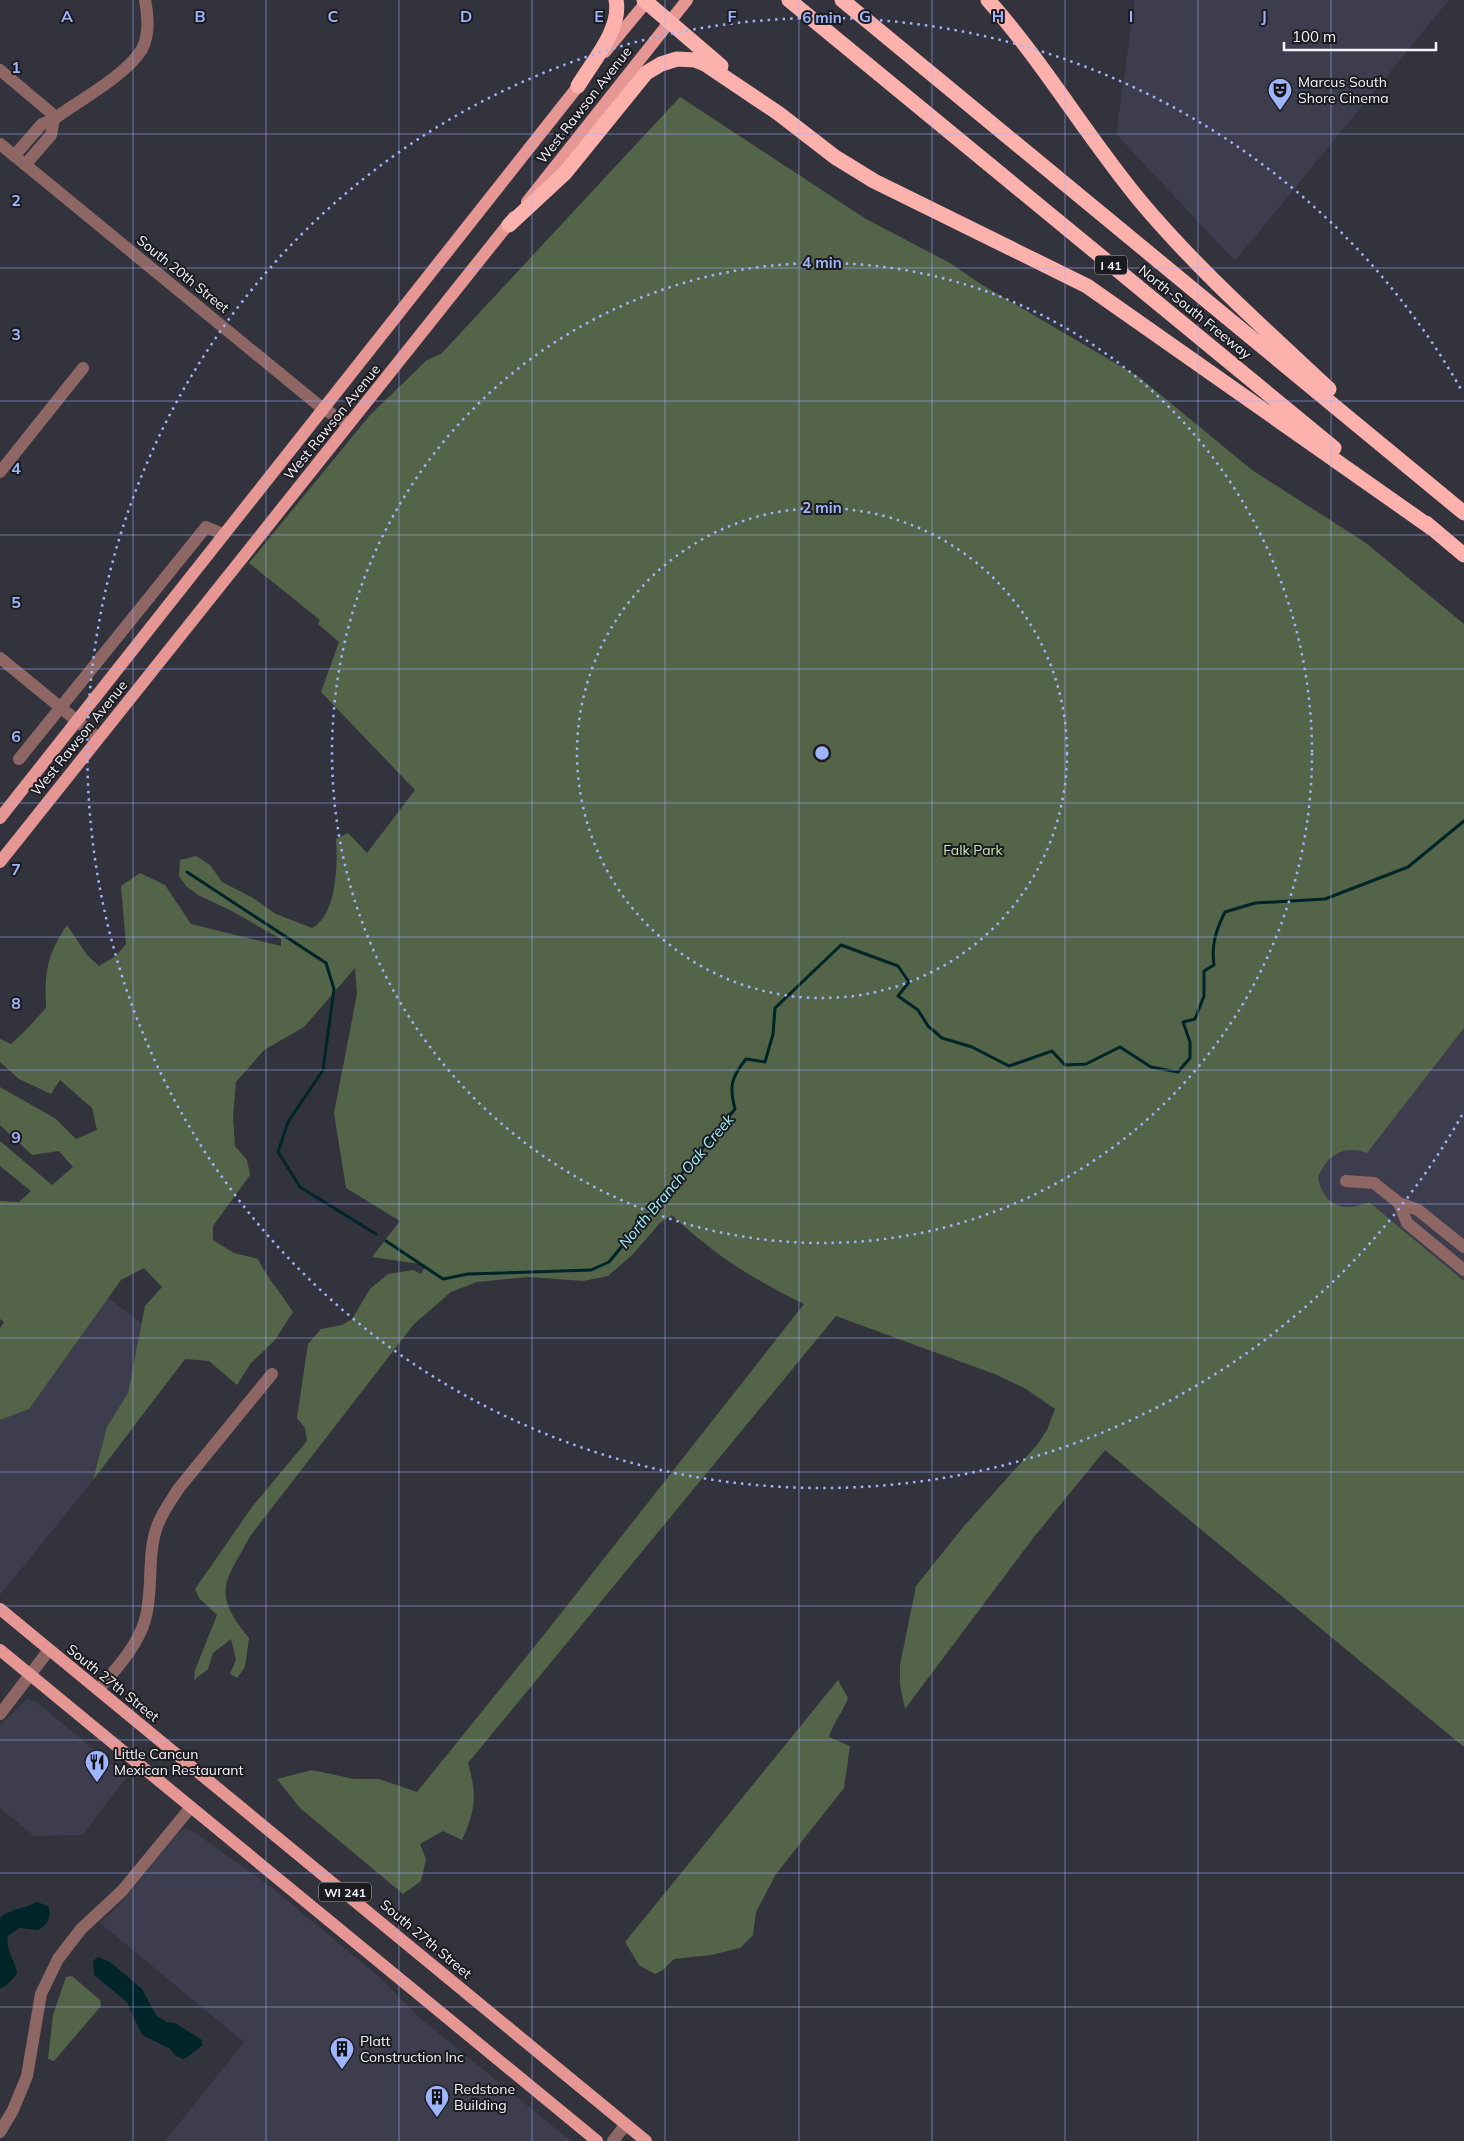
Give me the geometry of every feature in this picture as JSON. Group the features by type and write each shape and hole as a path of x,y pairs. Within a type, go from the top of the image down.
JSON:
{"highway":[{"path":"578,86 613,26 616,14 616,0"},
{"name":"North-South Freeway","path":"789,0 1464,555"},
{"name":"North-South Freeway","path":"842,0 1464,513"},
{"path":"988,0 1025,45 1122,178 1172,238 1420,477"},
{"path":"646,1 778,113 835,157 874,181 1087,286 1433,529"},
{"path":"509,225 565,173 646,72 661,64 686,59 705,64 778,113"}],"main road":[{"name":"West Rawson Avenue","path":"0,862 687,0"},
{"name":"West Rawson Avenue","path":"0,818 322,408 646,1"},
{"name":"South 27th Street","path":"0,1609 626,2124 641,2139"},
{"name":"WI 241","path":"0,1650 429,2005 597,2141"}],"street":[{"path":"14,156 42,124 55,118 120,73 142,49 149,20 145,0"},
{"path":"0,70 55,118"},
{"path":"26,165 51,135 55,118"},
{"name":"South 20th Street","path":"0,144 322,408 349,424"},
{"path":"0,472 82,368"},
{"path":"19,759 206,527 223,534"},
{"path":"0,658 98,738"},
{"path":"1346,1180 1374,1184 1399,1203 1418,1210 1464,1247"},
{"path":"1399,1203 1407,1223 1464,1270"},
{"path":"98,1690 130,1651 144,1621 149,1596 154,1542 158,1525 167,1507 180,1488 272,1374"},
{"path":"0,1714 49,1650"},
{"path":"0,2132 14,2110 27,2076 41,1994 58,1959 81,1930 122,1891 191,1807"},
{"path":"613,2141 626,2124"}],"shaded area":[{"path":"1135,0 1449,0 1235,261 1116,134"},
{"path":"1464,1028 1464,1281 1369,1202 1358,1207 1344,1208 1332,1204 1324,1196 1318,1178 1322,1166 1334,1154 1356,1149 1367,1152"},
{"path":"103,1293 185,1359 93,1480 0,1595 0,1422"},
{"path":"27,1699 35,1701 127,1777 82,1835 34,1836 0,1808 0,1725"},
{"path":"185,1829 194,1832 271,1887 377,1975 421,2019 571,2141 165,2141 244,2042 100,1923 119,1905 177,1834"},
{"path":"37,1902 48,1906 50,1913 48,1920 38,1930 19,1928 8,1936 9,1951 17,1974 6,1986 0,1988 0,1918 7,1913"},
{"path":"98,1957 110,1962 142,1989 156,2015 166,2022 175,2023 202,2040 202,2046 183,2059 176,2056 169,2048 142,2035 127,2002 94,1975 93,1961"}],"green space":[{"name":"Falk Park","path":"680,97 866,219 950,263 979,283 1139,377 1252,470 1366,543 1464,624 1464,1028 1367,1153 1350,1150 1336,1154 1321,1170 1318,1178 1321,1188 1330,1201 1343,1207 1351,1207 1369,1202 1464,1281 1464,1747 1105,1450 1034,1537 905,1709 900,1685 900,1665 916,1586 964,1526 1037,1445 1047,1430 1055,1409 1026,1389 997,1375 836,1316 468,1763 473,1784 474,1802 462,1840 443,1831 420,1844 426,1859 421,1881 403,1894 300,1808 277,1779 312,1770 354,1779 379,1779 417,1792 547,1631 804,1304 735,1265 703,1242 672,1215 660,1223 632,1255 608,1276 583,1281 529,1277 477,1282 451,1292 414,1324 251,1535 234,1564 226,1587 226,1598 237,1622 249,1638 245,1667 237,1678 230,1674 236,1660 231,1639 213,1653 208,1669 194,1680 195,1670 217,1615 199,1598 195,1589 252,1507 307,1441 305,1428 297,1418 308,1344 321,1329 342,1325 352,1319 370,1289 388,1274 413,1270 421,1274 426,1265 372,1257 400,1221 346,1188 334,1113 357,994 355,968 304,1027 264,1050 236,1082 233,1116 235,1146 247,1160 250,1175 213,1226 213,1240 234,1253 258,1259 293,1312 275,1340 251,1363 237,1385 209,1361 185,1359 93,1480 107,1427 128,1393 145,1306 162,1287 144,1268 121,1280 29,1409 0,1420 0,1328 4,1322 0,1319 0,1201 19,1202 31,1191 0,1166 0,1141 52,1185 73,1167 59,1151 32,1155 0,1125 0,1087 56,1119 76,1139 97,1130 92,1108 60,1080 51,1094 19,1079 0,1062 0,1039 11,1044 46,1008 48,965 55,946 67,925 87,955 99,966 116,956 126,944 121,886 140,873 165,885 191,924 281,946 281,939 230,910 198,895 187,887 179,876 180,860 196,856 210,865 222,882 253,898 276,914 312,928 327,912 336,874 336,839 348,833 367,853 415,790 321,692 339,642 318,624 320,620 249,563 370,415 427,360 441,354"},
{"path":"838,1680 848,1698 829,1737 850,1746 844,1788 776,1874 756,1912 753,1935 740,1948 711,1955 674,1959 663,1970 655,1974 639,1965 625,1942"},
{"path":"72,1976 100,2000 101,2006 54,2061 48,2059 53,2015 66,1977"}],"waterway":[{"name":"North Branch Oak Creek","path":"386,1241 443,1279 468,1274 591,1270 609,1262 735,1109 732,1094 734,1077 746,1059 765,1062 773,1034 775,1008 841,945 898,966 909,982 898,996 918,1010 928,1026 942,1038 972,1047 1009,1066 1052,1051 1065,1065 1086,1064 1120,1047 1151,1067 1178,1072 1190,1058 1190,1042 1183,1022 1195,1019 1204,996 1204,971 1214,965 1213,951 1215,938 1225,912 1255,903 1325,899 1408,867 1464,821"},
{"name":"North Branch Oak Creek","path":"187,872 326,963 334,989 323,1070 288,1122 278,1152 300,1187 376,1234"}],"place":[{"name":"Marcus South Shore Cinema","path":"1280,111"},
{"name":"Little Cancun Mexican Restaurant","path":"97,1783"},
{"name":"Platt Construction Inc","path":"342,2070"},
{"name":"Redstone Building","path":"437,2118"}]}
